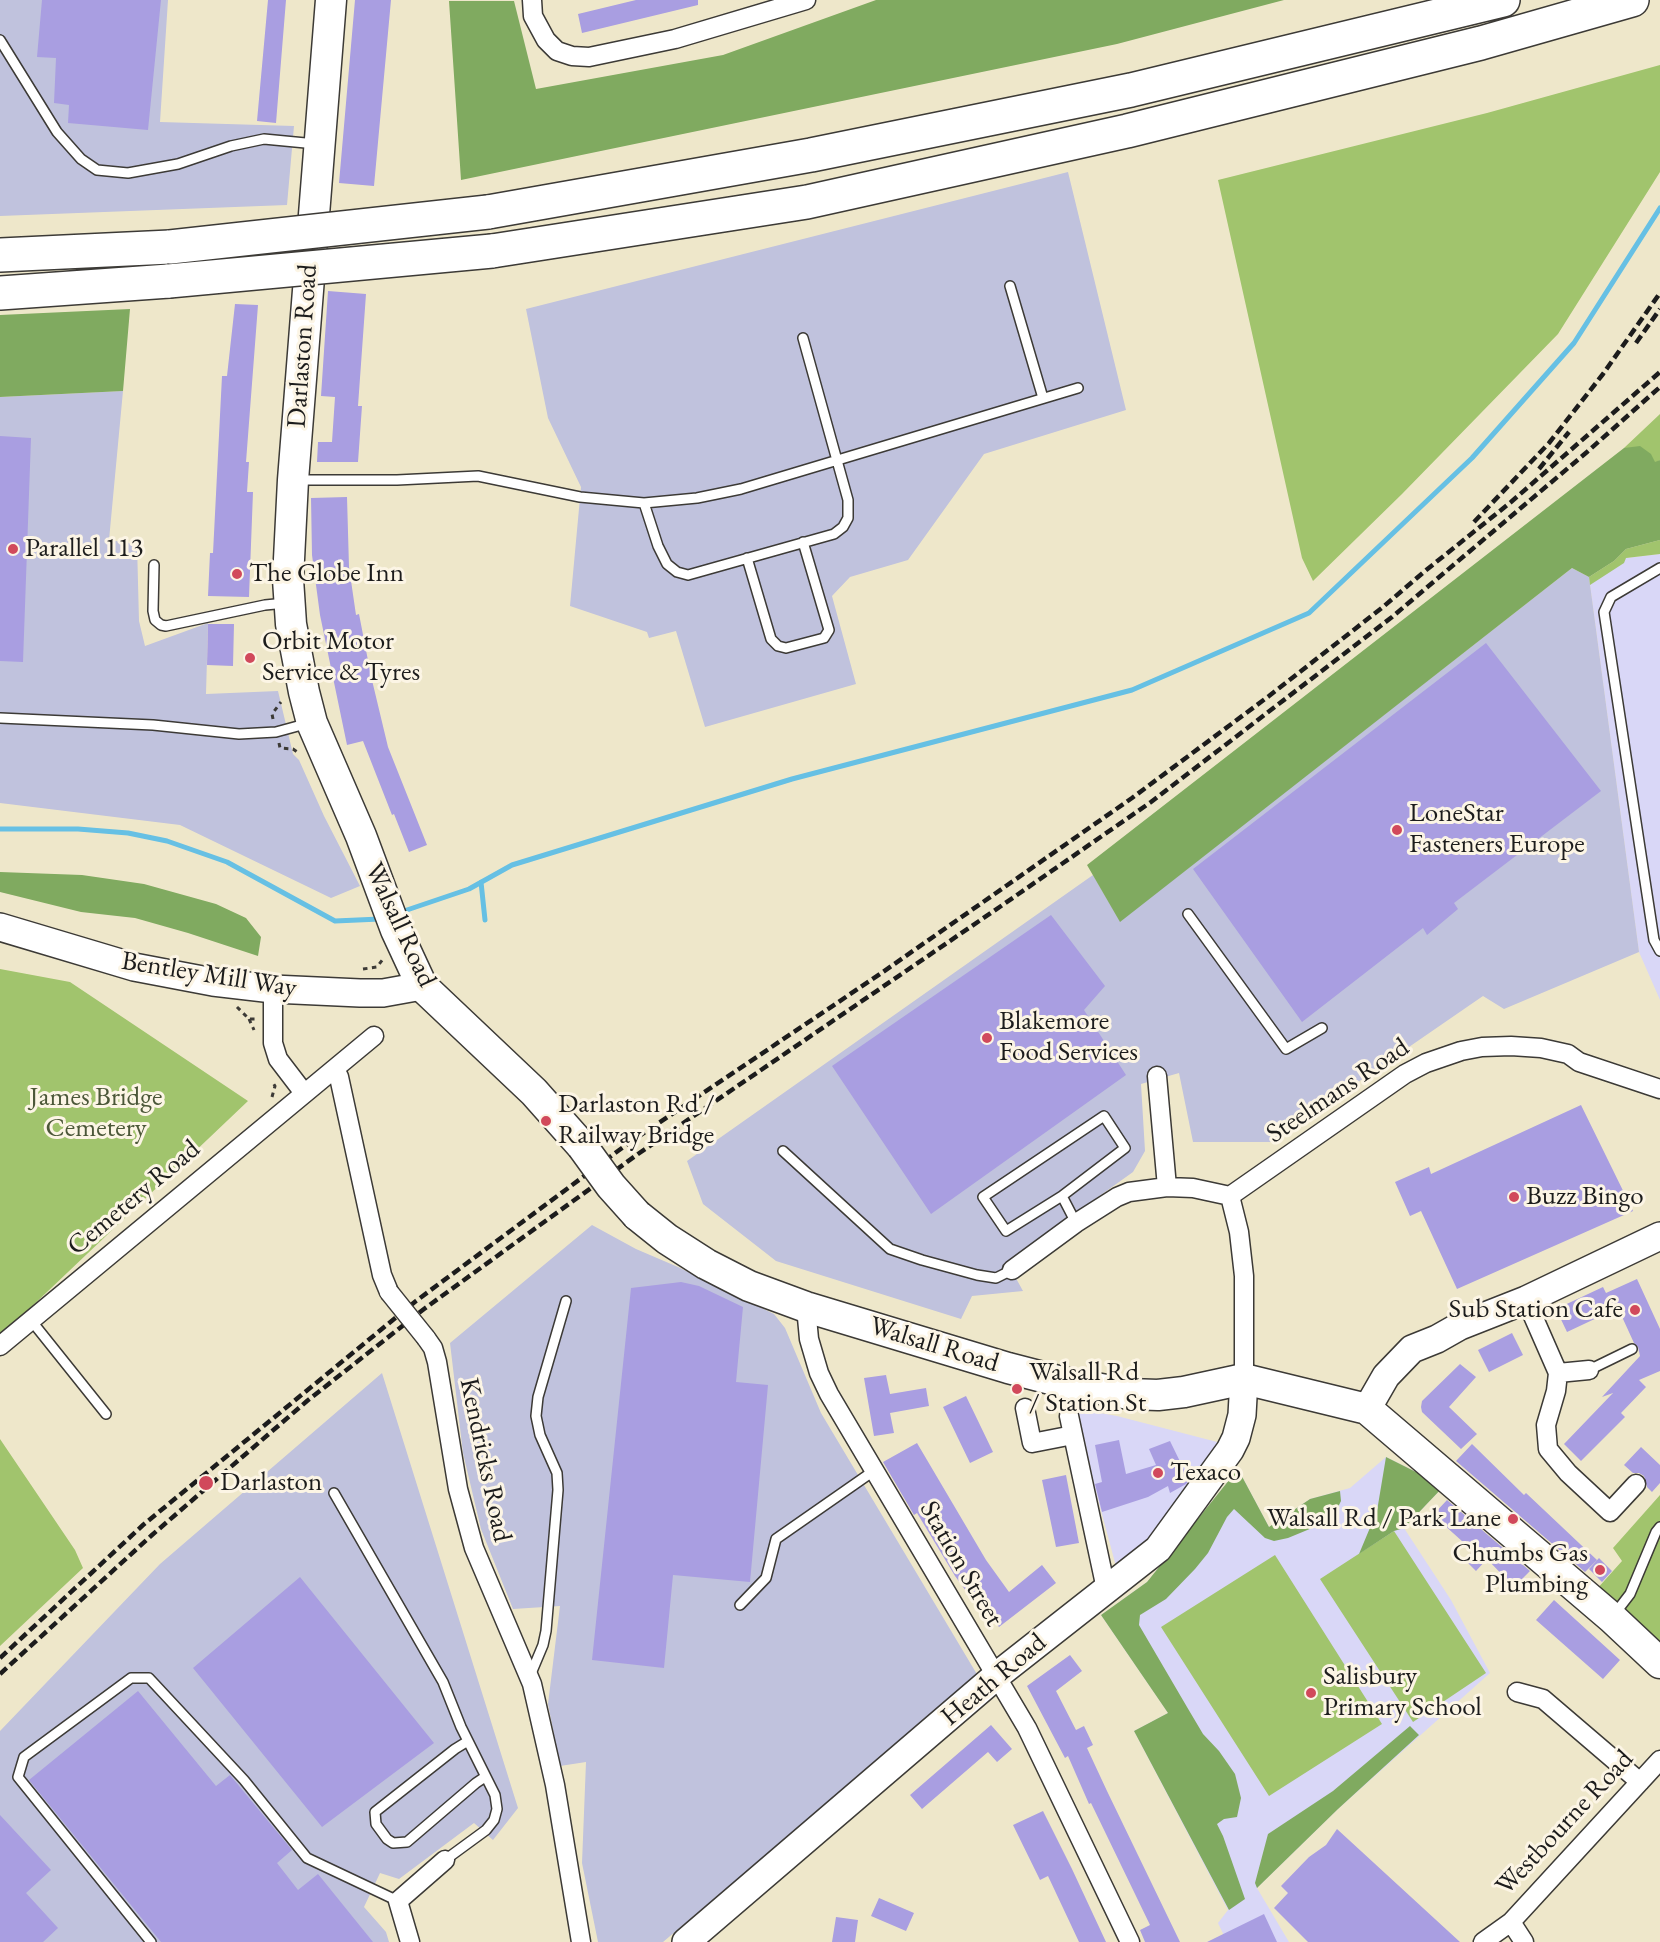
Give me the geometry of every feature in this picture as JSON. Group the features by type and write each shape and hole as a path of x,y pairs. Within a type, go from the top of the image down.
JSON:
{"highway":[{"path":"0,255 170,247 488,212 811,155 1119,92 1503,0"},
{"path":"0,293 169,281 492,251 807,202 1150,125 1481,43 1632,0"}],"main road":[{"name":"Darlaston Road","path":"304,692 288,603 293,480 331,0"},
{"name":"Walsall Road","path":"304,692 312,723 361,836 381,893 391,944 423,986 534,1092 582,1146 611,1186 637,1215 667,1239 706,1264 749,1286 806,1307 1008,1368 1129,1394 1158,1395 1185,1392 1244,1379 1367,1409 1612,1618 1660,1663"}],"street":[{"path":"532,0 533,16 546,40 557,51 572,56 589,57 675,39 806,0"},
{"name":"Bentley Mill Way","path":"0,927 134,967 213,982 273,989 372,993 423,986"},
{"path":"273,989 273,1043 278,1059 303,1093"},
{"name":"Cemetery Road","path":"0,1346 374,1036"},
{"name":"Steelmans Road","path":"1230,1196 1381,1090 1426,1063 1445,1055 1482,1047 1531,1047 1568,1054 1579,1062 1660,1089"},
{"name":"Kendricks Road","path":"335,1069 339,1077 382,1275 389,1292 433,1348 458,1489 474,1548 529,1678 555,1785 581,1942"},
{"path":"1157,1076 1167,1187"},
{"path":"1012,1270 1076,1222 1129,1192 1167,1187 1193,1188 1230,1196 1239,1232 1244,1276 1244,1379"},
{"path":"1367,1409 1386,1376 1396,1363 1412,1349 1460,1326 1526,1300 1660,1236"},
{"path":"1526,1300 1558,1373 1556,1391 1546,1425 1548,1449 1568,1473 1610,1512 1636,1484"},
{"name":"Station Street","path":"806,1307 809,1339 819,1373 995,1677 1027,1728 1130,1942"},
{"path":"1558,1373 1589,1370"},
{"name":"Heath Road","path":"686,1942 995,1677 1158,1549 1230,1450 1242,1415 1244,1379"},
{"path":"1025,1408 1032,1443 1073,1435"},
{"path":"1069,1416 1106,1589"},
{"path":"1517,1692 1543,1699 1640,1782"},
{"name":"Westbourne Road","path":"1483,1942 1511,1922 1660,1760"},
{"path":"410,1942 398,1901 445,1860"},
{"name":"Westbourne Road","path":"1511,1922 1524,1942"}],"lane":[{"path":"0,40 57,132 81,159 97,170 128,173 178,164 231,146 264,139 319,144"},
{"path":"1010,286 1043,398"},
{"path":"644,503 658,546 667,564 676,572 688,575 834,534 843,527 848,518 848,500 803,338"},
{"path":"293,480 397,480 478,476 580,497 644,503 698,498 741,489 1078,388"},
{"path":"747,558 771,639 778,646 786,648 824,638 829,630 803,542"},
{"path":"154,565 153,611 155,620 161,625 166,626 265,605 288,603"},
{"path":"1660,568 1611,597 1604,612 1654,940 1660,951"},
{"path":"0,718 143,724 239,734 276,732 312,723"},
{"path":"1188,914 1286,1049 1322,1028"},
{"path":"1104,1116 1125,1148 1062,1196 1006,1231 983,1197 1104,1116"},
{"path":"783,1151 890,1249 977,1275 996,1278 1012,1270"},
{"path":"1062,1196 1076,1222"},
{"path":"529,1678 543,1645 546,1631 558,1490 557,1473 540,1435 536,1416 538,1397 566,1301"},
{"path":"30,1319 106,1414"},
{"path":"1589,1370 1632,1349"},
{"path":"740,1605 766,1578 776,1539 874,1470"},
{"path":"334,1493 443,1682 468,1741 495,1795 497,1809 494,1820 486,1830 445,1860"},
{"path":"1612,1618 1630,1593 1660,1527"},
{"path":"151,1942 18,1777 24,1757 131,1678 149,1678 239,1774 307,1858 398,1901"},
{"path":"468,1741 454,1749 375,1812 376,1824 387,1839 393,1843 407,1842 485,1777"}],"path":[{"path":"361,970 377,967 391,944"}],"shaded area":[{"path":"0,0 168,0 160,122 294,126 287,205 0,216"},
{"path":"1068,172 1126,410 984,454 908,560 850,577 832,596 856,684 705,727 676,631 649,638 647,632 570,606 581,487 548,418 526,309"},
{"path":"123,391 109,540 137,544 139,621 145,646 208,623 206,694 278,691 293,754 299,760 324,816 360,886 331,898 180,825 0,803 0,397"},
{"path":"1660,554 1660,1000 1639,952 1589,577 1626,558"},
{"path":"1572,568 1589,577 1639,952 1504,1009 1483,996 1271,1142 1193,1142 1179,1073 1141,1084 1145,1151 1133,1172 1007,1262 1023,1291 972,1296 961,1319 776,1261 703,1204 687,1161 1093,875 1120,921"},
{"path":"592,1225 636,1249 774,1314 785,1328 821,1413 978,1676 663,1942 598,1942 582,1863 586,1762 560,1766 548,1704 560,1606 513,1609 481,1529 463,1453 450,1343"},
{"path":"382,1373 518,1808 493,1840 474,1823 399,1879 380,1873 364,1907 386,1932 389,1942 0,1942 0,1731 160,1564"},
{"path":"1078,1409 1117,1416 1221,1443 1167,1526 1118,1574 1094,1484"},
{"name":"Salisbury Primary School","path":"1386,1457 1444,1486 1404,1528 1451,1600 1490,1673 1338,1809 1257,1888 1289,1942 1227,1942 1218,1923 1228,1910 1134,1731 1168,1713 1101,1615 1147,1582 1238,1469 1269,1527 1310,1499 1350,1488"}],"green space":[{"path":"876,0 1284,0 1117,44 461,180 449,1 514,1 536,89 723,55"},
{"path":"1660,65 1660,172 1558,334 1402,494 1313,581 1302,558 1218,180 1487,113"},
{"path":"130,309 123,391 0,397 0,315"},
{"path":"1660,414 1660,460 1655,463 1624,448"},
{"path":"1640,446 1651,454 1655,462 1660,460 1660,540 1626,549 1614,561 1589,577 1572,568 1120,922 1087,865 1624,448"},
{"path":"1660,540 1660,554 1626,558 1624,563 1590,585 1589,577 1614,561 1626,549"},
{"path":"0,872 82,875 144,884 216,904 246,918 261,937 258,956 135,918 81,912 0,892"},
{"name":"James Bridge Cemetery","path":"0,969 70,982 248,1101 27,1311 0,1333"},
{"path":"0,1439 75,1550 83,1568 0,1646"},
{"path":"1386,1457 1444,1486 1404,1528 1394,1531 1359,1554 1377,1511"},
{"path":"1238,1469 1269,1527 1310,1499 1340,1491 1341,1501 1335,1513 1317,1526 1274,1541 1265,1538 1234,1509 1227,1517 1208,1553 1195,1569 1166,1599 1140,1615 1139,1625 1203,1734 1219,1751 1235,1774 1241,1798 1237,1817 1224,1819 1217,1824 1245,1899 1229,1910 1134,1731 1168,1713 1101,1615 1147,1582"},
{"path":"1660,1495 1660,1645 1596,1590 1622,1561 1613,1548"},
{"path":"1394,1531 1486,1673 1413,1722 1320,1579"},
{"path":"1275,1555 1382,1724 1269,1796 1161,1627"},
{"path":"1410,1726 1419,1735 1338,1809 1257,1888 1255,1883 1268,1834 1333,1791"}],"building":[{"path":"42,0 161,0 148,130 68,123 69,105 54,103 56,58 37,57"},
{"path":"268,0 286,0 276,123 257,121"},
{"path":"355,0 391,0 374,186 339,183"},
{"path":"636,0 698,0 698,5 582,33 578,14"},
{"path":"328,291 366,294 358,406 362,406 358,462 317,462 318,442 332,442 335,397 321,396"},
{"path":"235,304 258,305 246,462 249,462 247,492 253,492 249,597 208,596 210,553 213,553 222,376 227,376"},
{"name":"Parallel 113","path":"0,436 31,438 23,662 0,661"},
{"path":"347,497 349,567 356,615 359,614 388,747 427,845 409,852 363,741 347,745 320,615 312,555 311,498"},
{"path":"208,624 234,624 233,666 207,665"},
{"name":"LoneStar Fasteners Europe","path":"1486,643 1601,791 1454,903 1458,909 1427,935 1423,928 1302,1022 1193,869"},
{"name":"Blakemore Food Services","path":"1051,915 1105,986 1084,1010 1126,1075 931,1214 832,1066"},
{"name":"Buzz Bingo","path":"1581,1105 1633,1211 1457,1289 1421,1211 1410,1216 1395,1182 1429,1167 1431,1174"},
{"path":"1637,1279 1660,1329 1660,1371 1639,1380 1646,1387 1621,1413 1625,1417 1581,1461 1564,1444 1613,1393 1602,1397 1640,1356 1638,1347 1618,1308 1567,1332 1556,1309 1603,1287 1606,1293"},
{"path":"681,1282 699,1286 743,1307 736,1382 768,1385 750,1582 673,1575 664,1668 592,1660 631,1288"},
{"path":"1512,1333 1523,1355 1489,1372 1478,1350"},
{"path":"1460,1364 1476,1377 1449,1407 1477,1434 1461,1449 1422,1412 1421,1407 1422,1401"},
{"path":"886,1375 890,1394 926,1388 929,1406 890,1413 894,1433 874,1436 864,1378"},
{"path":"966,1396 993,1452 970,1463 943,1407"},
{"name":"Texaco","path":"1119,1440 1126,1474 1156,1465 1149,1449 1170,1441 1189,1480 1170,1493 1168,1486 1148,1497 1102,1512 1095,1484 1102,1482 1095,1445"},
{"path":"917,1443 986,1560 1009,1592 1042,1565 1056,1583 999,1627 972,1593 969,1595 955,1576 917,1513 914,1515 883,1462"},
{"path":"1472,1444 1524,1495 1526,1493 1597,1560 1585,1572 1456,1461"},
{"path":"1641,1447 1660,1465 1660,1483 1652,1492 1647,1487 1644,1476 1633,1473 1624,1465"},
{"path":"1066,1475 1079,1543 1056,1547 1042,1480"},
{"path":"1447,1500 1530,1571 1516,1585 1513,1586 1487,1559 1476,1571 1465,1560 1473,1551 1433,1515"},
{"name":"Chumbs Gas Plumbing","path":"1599,1558 1612,1571 1602,1582 1589,1569"},
{"path":"300,1577 434,1743 322,1827 193,1668"},
{"path":"1554,1600 1620,1660 1603,1679 1536,1620"},
{"path":"1070,1655 1082,1671 1056,1691 1076,1730 1084,1726 1093,1745 1087,1748 1180,1942 1145,1942 1140,1930 1150,1925 1091,1803 1089,1804 1068,1756 1065,1758 1027,1686"},
{"path":"138,1691 216,1786 230,1775 292,1850 277,1863 298,1890 318,1874 373,1942 161,1942 29,1780"},
{"path":"991,1725 1012,1749 997,1762 988,1752 922,1809 910,1795"},
{"path":"1043,1811 1106,1942 1079,1942 1048,1876 1040,1880 1013,1825"},
{"path":"0,1815 51,1870 26,1893 58,1928 43,1942 0,1942"},
{"path":"1337,1829 1460,1942 1308,1942 1274,1908 1288,1893 1281,1886 1309,1857 1326,1845"},
{"path":"879,1898 914,1913 906,1931 871,1916"},
{"path":"1264,1914 1277,1942 1207,1942"},
{"path":"836,1917 858,1920 855,1942 832,1942"}],"waterway":[{"path":"401,912 469,889 512,865 792,779 1132,690 1309,613 1472,458 1574,343 1660,208"},
{"path":"0,829 78,829 128,833 167,841 227,862 335,921 380,919"},
{"path":"481,882 485,920"}],"railway":[{"path":"1474,522 1549,443 1603,374 1660,293"},
{"path":"1636,343 1660,309"},
{"path":"0,1658 143,1525 416,1301 626,1145 880,974 1132,798 1269,696 1383,607 1511,502 1660,372"},
{"path":"0,1674 152,1535 307,1401 424,1309 638,1154 1151,802 1392,617 1660,387"},
{"path":"1539,469 1569,432"}],"place":[{"name":"Parallel 113","path":"13,549"},
{"name":"The Globe Inn","path":"237,574"},
{"name":"Orbit Motor Service & Tyres","path":"250,658"},
{"name":"LoneStar Fasteners Europe","path":"1397,830"},
{"name":"Blakemore Food Services","path":"987,1038"},
{"name":"Darlaston Rd / Railway Bridge","path":"546,1121"},
{"name":"Buzz Bingo","path":"1514,1197"},
{"name":"Sub Station Cafe","path":"1635,1310"},
{"name":"Walsall Rd / Station St","path":"1017,1389"},
{"name":"Texaco","path":"1158,1473"},
{"name":"Darlaston","path":"206,1483"},
{"name":"Walsall Rd / Park Lane","path":"1513,1519"},
{"name":"Chumbs Gas Plumbing","path":"1600,1570"},
{"name":"Salisbury Primary School","path":"1311,1693"}]}
